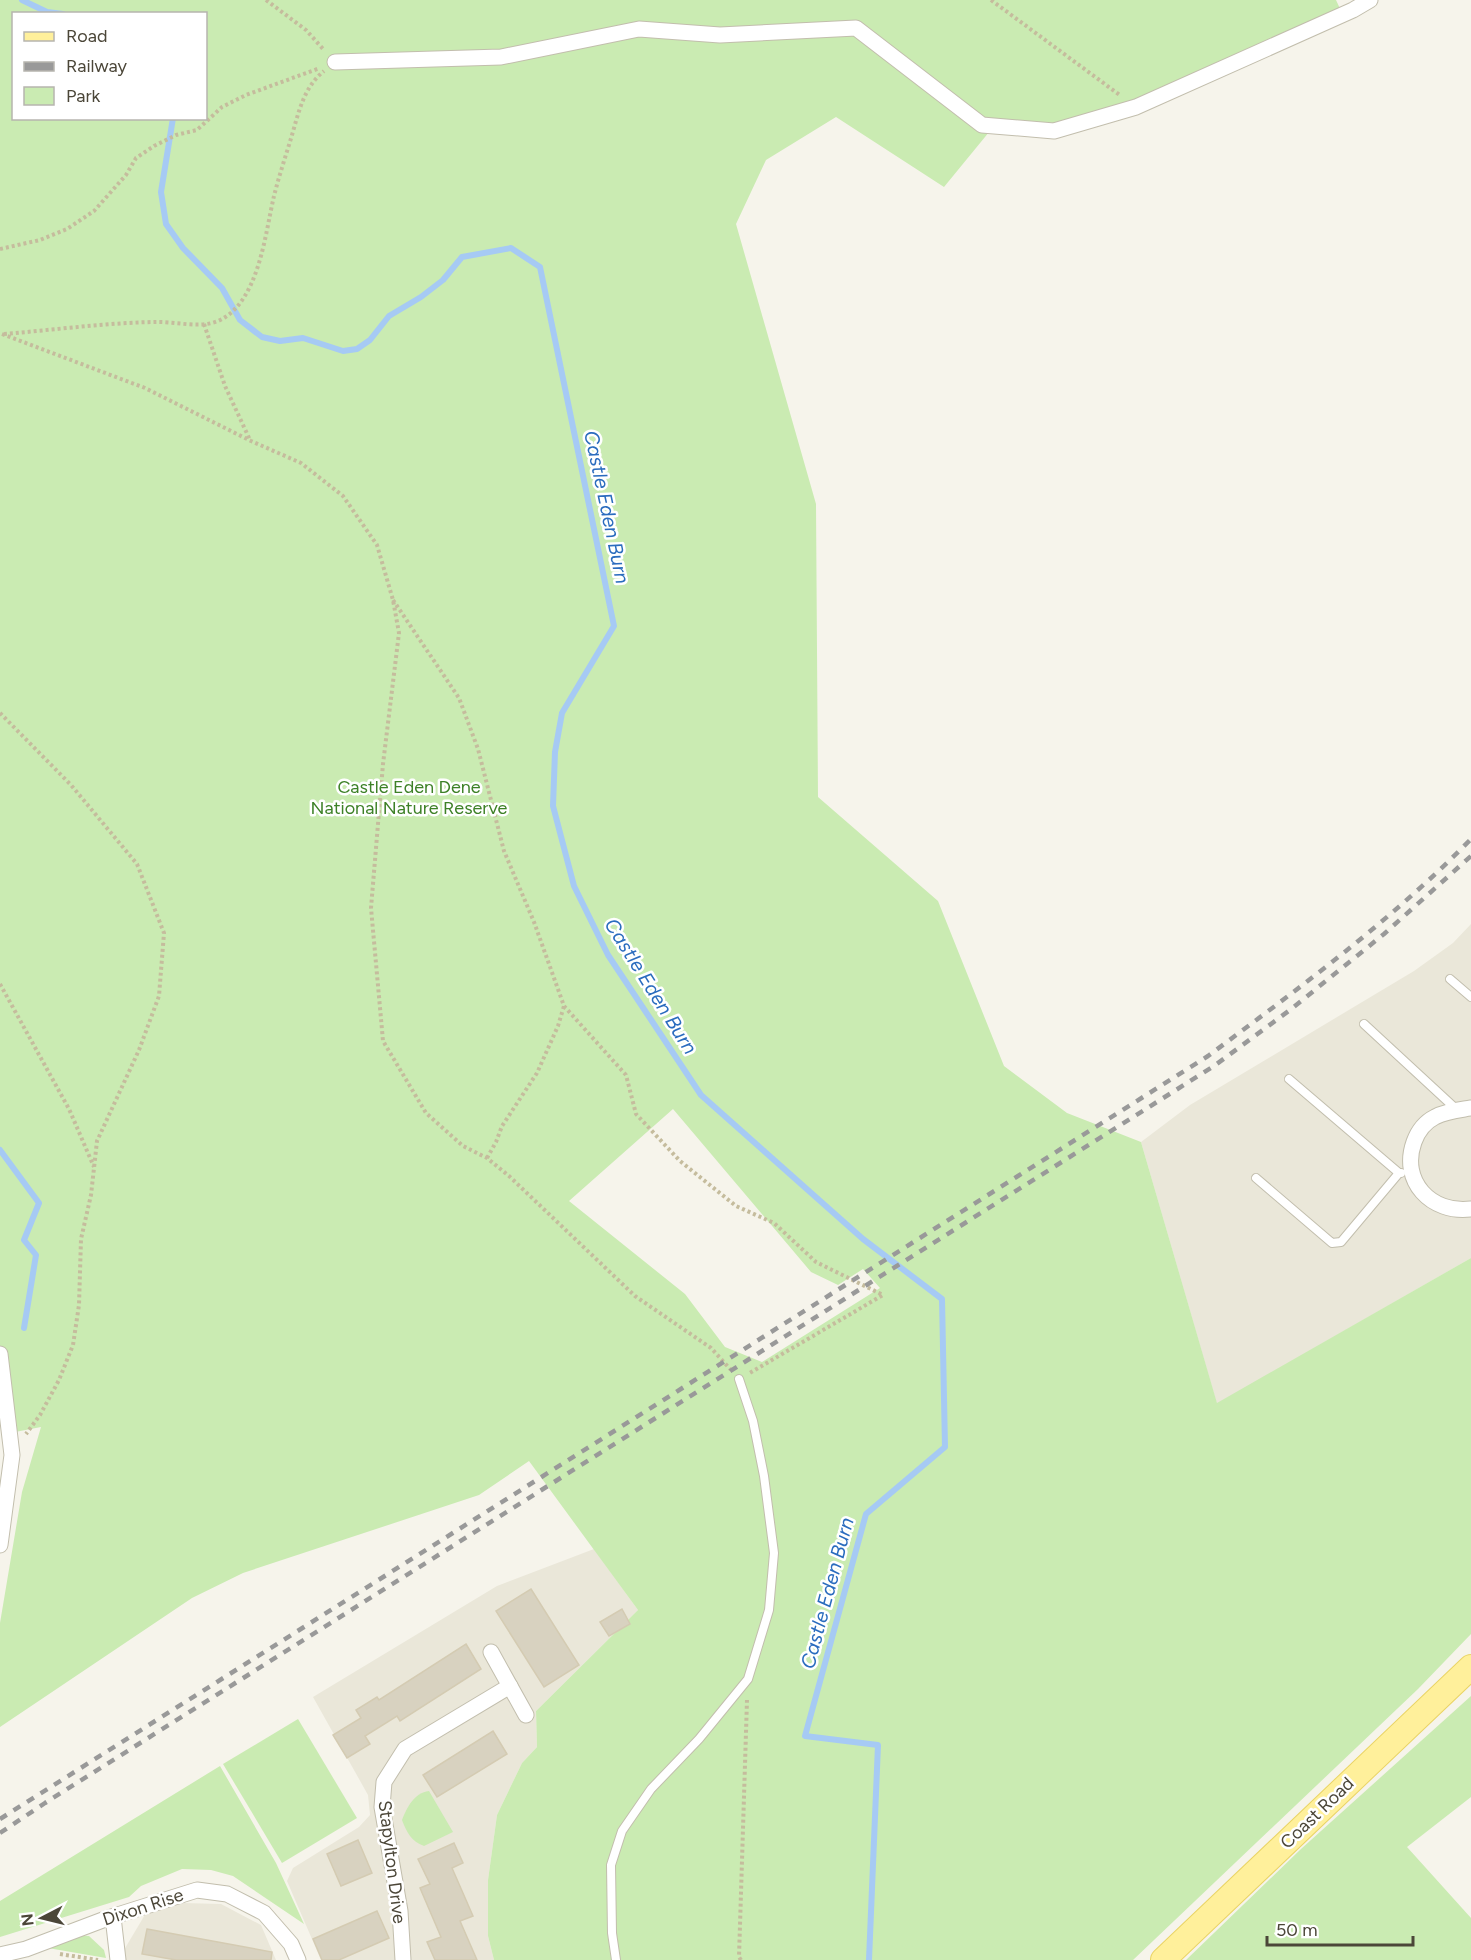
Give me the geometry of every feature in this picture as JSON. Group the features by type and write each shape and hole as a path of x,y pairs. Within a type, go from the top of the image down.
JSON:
{"main road":[{"name":"Coast Road","path":"1163,1960 1471,1667"}],"street":[{"path":"335,62 501,57 639,29 720,35 856,28 982,125 1054,131 1136,107 1353,10 1370,0"},
{"path":"1464,1109 1447,1112 1433,1118 1418,1131 1412,1148 1410,1164 1405,1173 1431,1201 1445,1208 1471,1209"},
{"path":"0,1354 12,1455 0,1545"},
{"path":"492,1652 526,1715"},
{"name":"Stapylton Drive","path":"403,1960 400,1911 382,1807 384,1782 405,1749 510,1686"},
{"name":"Dixon Rise","path":"0,1955 26,1949 113,1917 197,1890 227,1894 264,1912 291,1944 298,1960"},
{"path":"113,1917 118,1960"}],"lane":[{"path":"1450,979 1471,997"},
{"path":"1364,1024 1464,1109"},
{"path":"1256,1178 1332,1243 1341,1242 1405,1173 1289,1079"},
{"path":"616,1960 612,1933 611,1865 622,1831 651,1789 699,1739 748,1678 769,1610 774,1553 764,1476 753,1421 739,1379"}],"path":[{"path":"266,0 306,30 335,62"},
{"path":"991,0 1136,107"},
{"path":"0,249 40,240 67,229 94,211 126,175 136,158 176,135 197,130 222,107 246,95 335,62"},
{"path":"1,334 154,322 204,324 215,322 226,316 241,301 257,270 275,194 302,99 316,77 335,62"},
{"path":"204,324 225,386 250,441"},
{"path":"1,334 145,388 250,441 301,463 343,496 377,545 393,600 399,633 383,764 371,908 383,1041 426,1113 463,1146 487,1158 509,1176 635,1296 711,1348 739,1379 883,1295 816,1262 774,1223 736,1206 680,1161 636,1114 626,1076 564,1006 534,922 504,850 478,749 459,698 393,600"},
{"path":"0,714 71,784 137,864 164,933 159,996 139,1050 97,1141 91,1195 81,1239 79,1305 74,1345 40,1415 12,1455"},
{"path":"0,984 69,1109 94,1167"},
{"path":"487,1158 502,1126 537,1073 558,1026 564,1006"},
{"path":"741,1960 739,1956 748,1678"}],"shaded area":[{"path":"1471,924 1471,1258 1217,1404 1141,1142 1190,1105 1414,971 1453,943"},
{"path":"594,1549 638,1610 536,1711 537,1747 522,1763 497,1815 488,1880 488,1936 494,1960 321,1960 287,1881 293,1868 359,1827 370,1815 368,1795 313,1697 497,1586"},
{"path":"183,1903 221,1904 261,1925 276,1960 118,1960 146,1913"}],"green space":[{"name":"Castle Eden Dene National Nature Reserve","path":"0,0 1336,0 1343,15 1136,107 1054,131 994,126 944,187 836,117 766,160 736,224 816,504 818,797 938,901 1004,1066 1067,1113 1141,1142 1217,1403 1471,1258 1471,1634 1418,1689 1133,1960 494,1960 488,1936 488,1880 497,1815 522,1763 537,1747 536,1711 638,1610 529,1461 479,1495 243,1573 192,1598 0,1727 0,1623 22,1492 41,1427 10,1433 0,1354","holes":["673,1109 811,1272 838,1285 863,1269 880,1288 762,1362 725,1347 685,1294 569,1201"]},
{"path":"1471,1696 1471,1797 1407,1847 1471,1918 1471,1960 1186,1960 1301,1849"},
{"path":"298,1719 357,1818 282,1863 223,1764"},
{"path":"220,1766 276,1863 304,1924 233,1876 211,1870 182,1869 141,1886 129,1897 0,1937 0,1901"},
{"path":"429,1791 453,1832 424,1846 410,1836 402,1820 415,1798"},
{"path":"74,1935 89,1936 104,1950 106,1958 42,1947"}],"building":[{"path":"531,1589 579,1665 544,1687 496,1611"},
{"path":"622,1609 630,1624 609,1636 600,1622"},
{"path":"466,1644 481,1669 400,1721 397,1716 365,1736 370,1744 347,1758 333,1735 361,1718 356,1710 377,1697 379,1700"},
{"path":"493,1731 507,1754 437,1797 423,1775"},
{"path":"358,1840 372,1873 341,1886 327,1854"},
{"path":"454,1843 463,1863 452,1868 473,1916 460,1921 477,1960 435,1960 427,1942 441,1937 420,1888 430,1884 418,1859"},
{"path":"377,1911 389,1938 339,1960 322,1960 313,1939"},
{"path":"147,1929 272,1952 271,1960 176,1960 142,1954"}],"waterway":[{"name":"Castle Eden Burn","path":"22,0 47,12"},
{"name":"Castle Eden Burn","path":"173,120 161,192 166,224 183,248 222,288 240,320 262,337 280,341 303,338 343,351 357,349 370,340 389,316 421,297 443,280 462,257 511,248 540,267 614,626 562,713 555,752 553,806 574,886 608,955 701,1095 863,1239 942,1299 945,1447 866,1514 805,1736 878,1745 869,1960"},
{"path":"0,1150 39,1203 24,1240 36,1255 24,1328"}],"railway":[{"path":"0,1819 1208,1056 1377,926 1471,839"},
{"path":"0,1833 1214,1066 1290,1010 1384,934 1471,856"}]}
